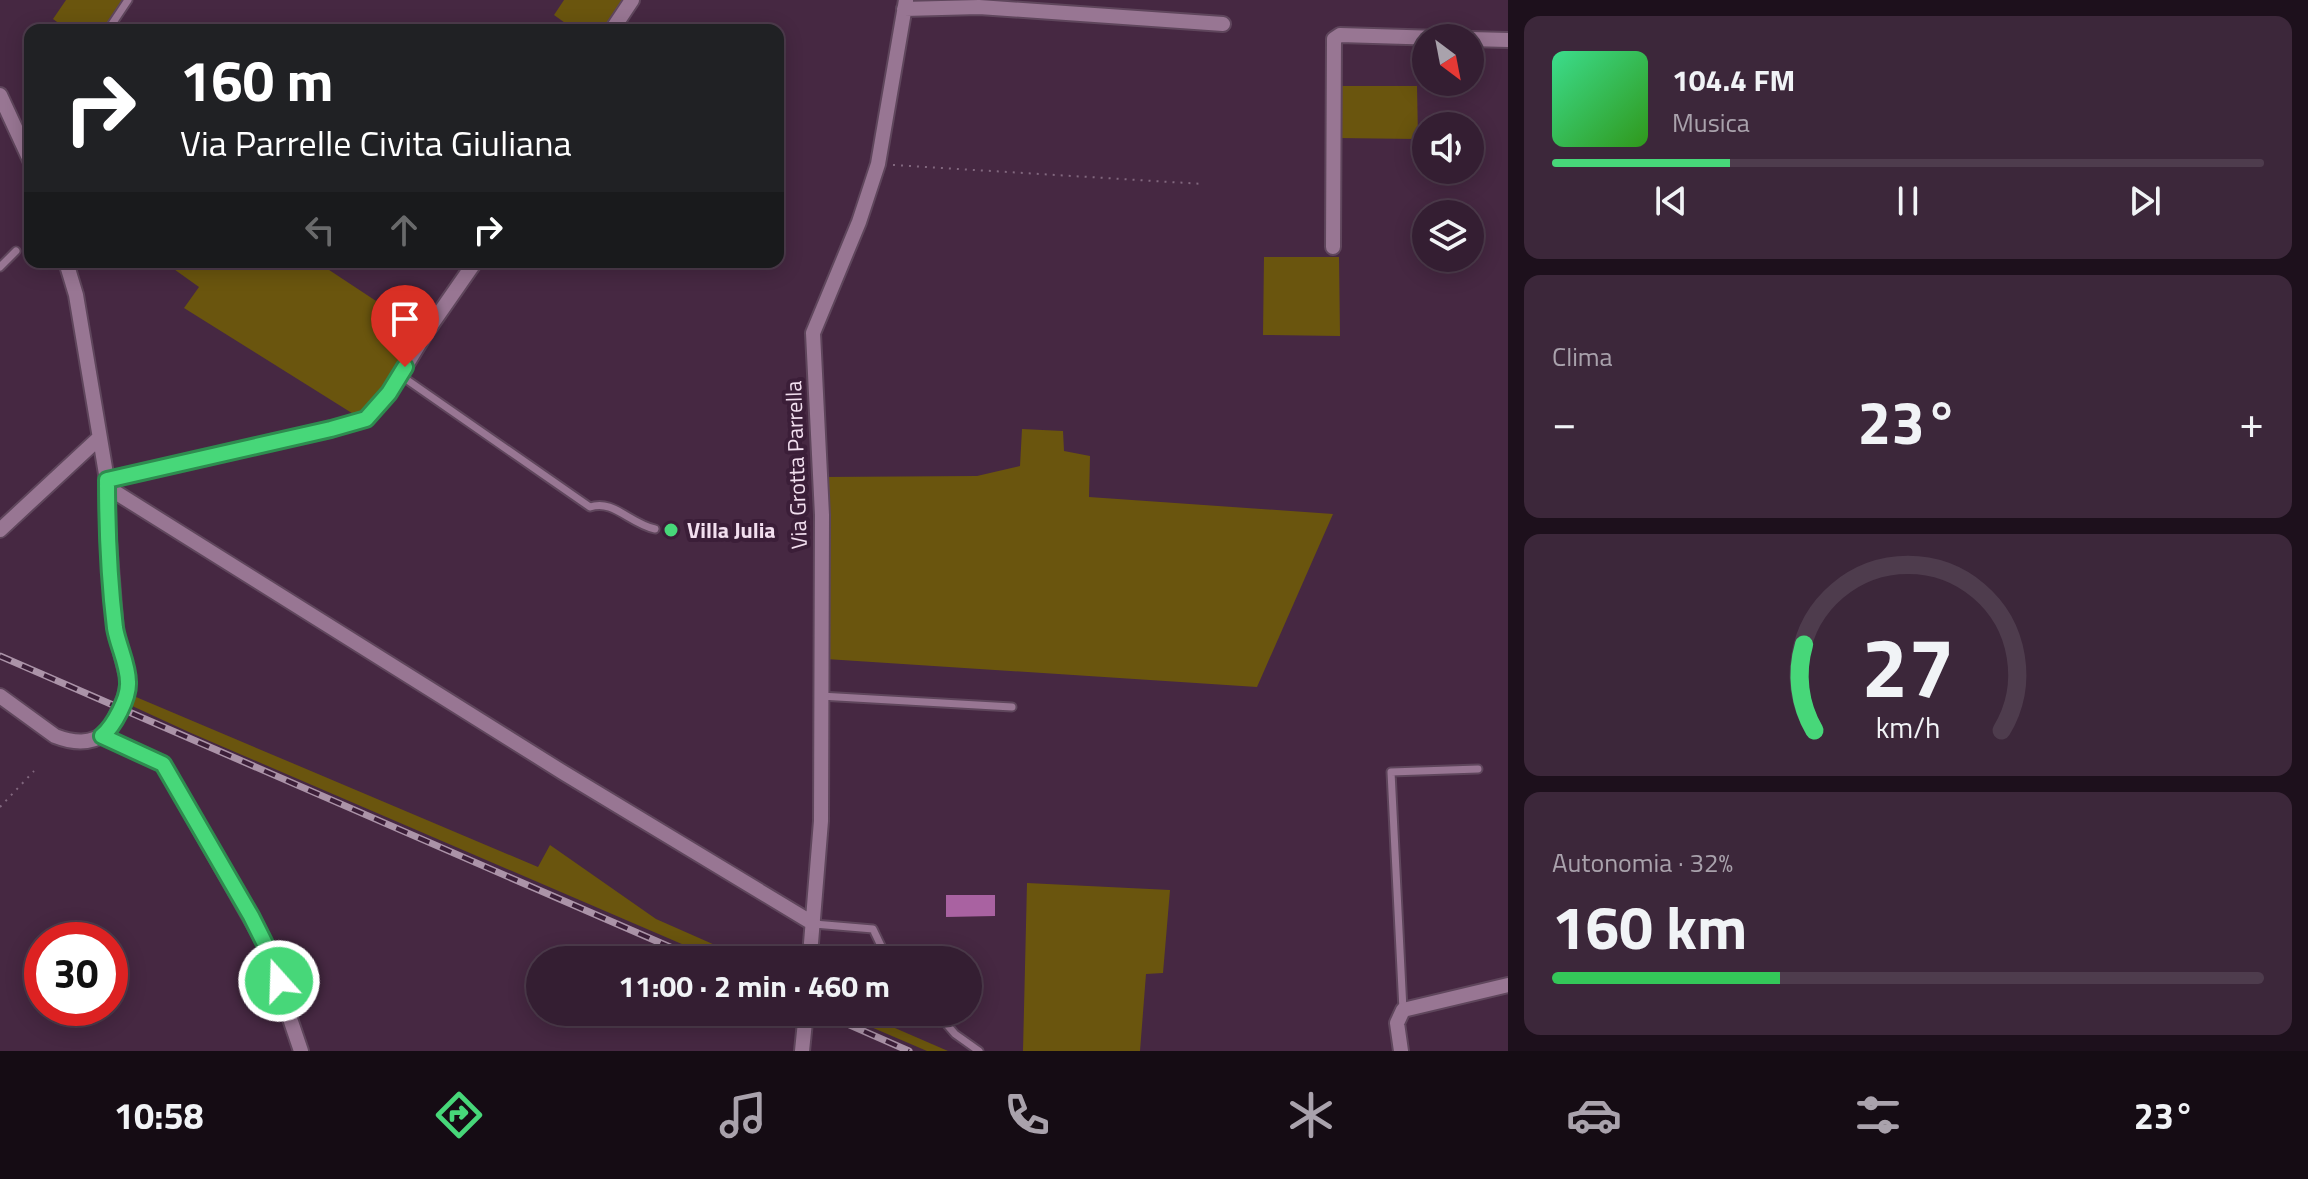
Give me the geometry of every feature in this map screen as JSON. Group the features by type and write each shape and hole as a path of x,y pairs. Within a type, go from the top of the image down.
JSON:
{"street":[{"path":"616,24 632,0"},
{"path":"905,4 1223,24"},
{"name":"Via Grotta Parrella","path":"811,943 821,821 822,515 813,333 859,222 878,164 905,4"},
{"path":"1333,247 1334,39 1340,35 1412,37"},
{"path":"1484,39 1508,40"},
{"path":"0,95 24,142"},
{"path":"0,696 65,740 91,741 107,731 125,697 128,681 116,632 107,484 76,295 68,268"},
{"path":"107,484 366,419 389,393 471,268"},
{"path":"0,530 98,439"},
{"path":"107,484 564,773 814,924"},
{"path":"107,731 163,764 264,942 301,1051"},
{"path":"1401,1051 1397,1023 1403,1010 1508,985"},
{"path":"802,1051 804,1026"}],"lane":[{"path":"112,24 128,0"},
{"path":"0,267 16,251"},
{"path":"400,375 590,507 601,503 609,505 639,525 655,529"},
{"path":"820,696 1012,707"},
{"path":"1403,1010 1391,772 1478,769"},
{"path":"814,924 873,929 881,946"},
{"path":"948,1026 979,1051"}],"path":[{"path":"878,164 1203,184"},
{"path":"0,807 34,771"}],"shaded area":[{"path":"66,0 122,0 107,24 60,24 53,19"},
{"path":"564,0 625,0 610,24 567,24 554,15"},
{"path":"1338,86 1412,86 1412,96 1417,96 1417,112 1412,112 1412,139 1338,138"},
{"path":"1264,257 1339,257 1340,336 1263,335"},
{"path":"172,268 326,268 417,328 406,345 409,348 386,385 372,402 355,415 184,308 199,287"},
{"path":"1022,429 1063,431 1064,451 1090,456 1089,497 1333,514 1257,687 826,659 824,477 977,476 1020,466"},
{"path":"136,697 538,867 550,845 656,919 717,946 686,946 130,705"},
{"path":"1027,883 1170,890 1163,973 1146,974 1140,1051 1023,1051"},
{"path":"946,895 995,895 995,916 946,917"},
{"path":"869,1026 890,1026 948,1051 927,1051"}],"railway":[{"path":"0,656 668,946"},
{"path":"852,1026 909,1051"}],"place":[{"name":"Villa Julia","path":"671,530"}],"route":[{"path":"279,981 272,958 251,916 163,764 102,736 112,725 128,688 114,615 107,480 366,419 389,393 405,367"}]}
